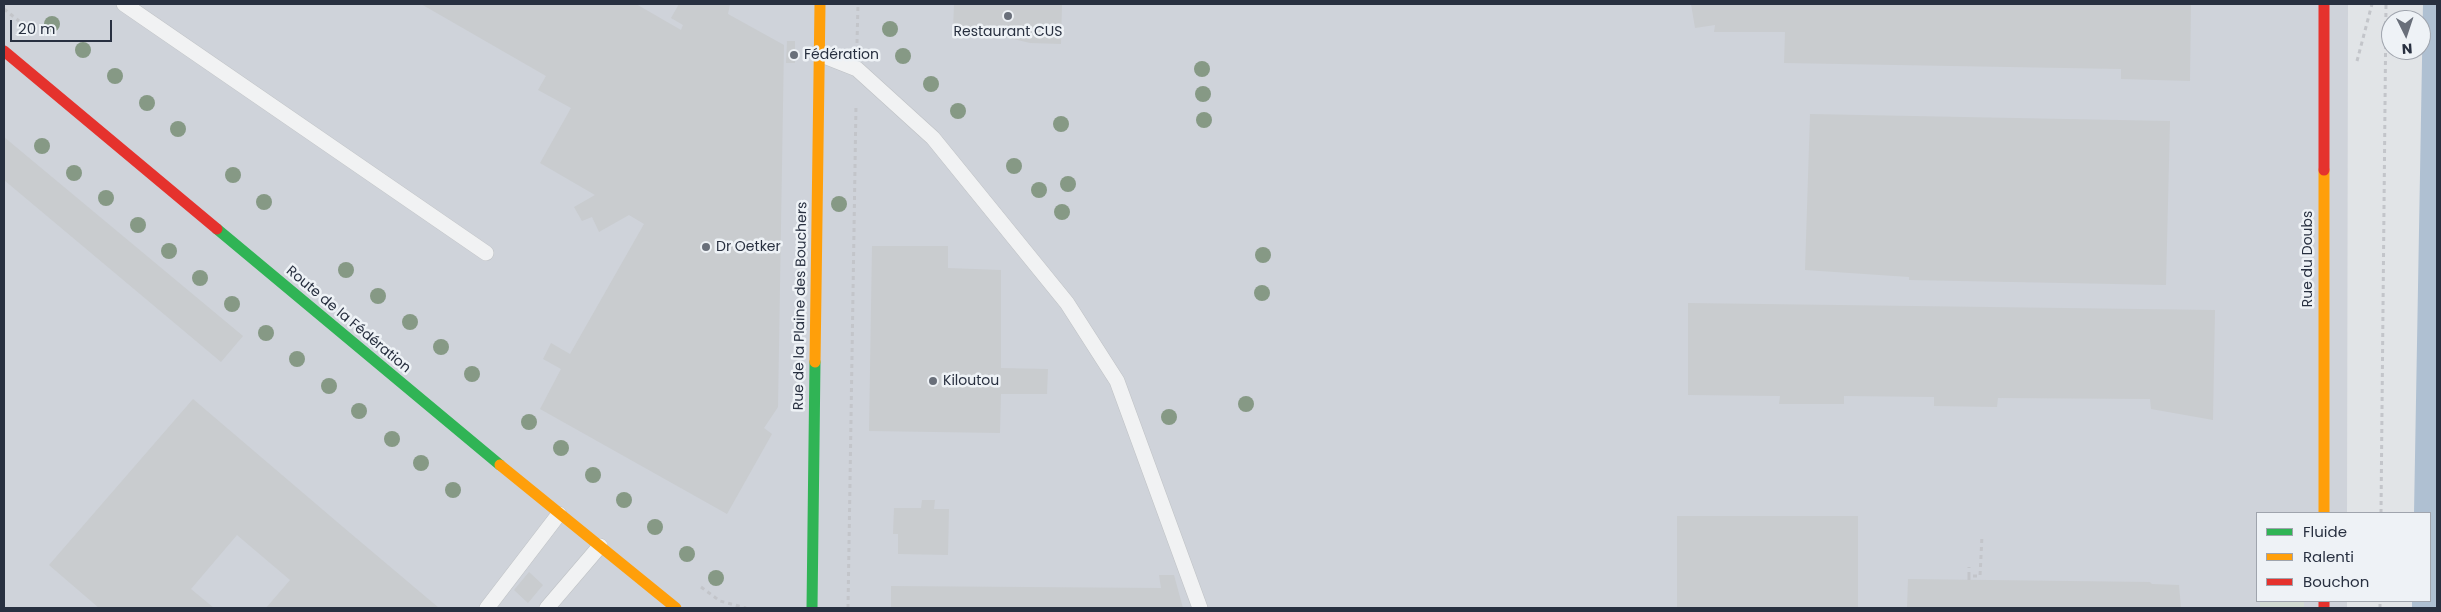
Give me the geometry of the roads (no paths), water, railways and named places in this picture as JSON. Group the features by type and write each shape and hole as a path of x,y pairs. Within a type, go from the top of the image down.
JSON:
{"street":[{"name":"Rue de la Plaine des Bouchers","path":"812,608 820,4"},
{"name":"Rue du Doubs","path":"2324,4 2324,512"},
{"name":"Route de la Fédération","path":"4,52 559,514 676,608"}],"lane":[{"path":"124,4 486,253"},
{"path":"819,54 857,69 932,138 1067,303 1117,381 1200,608"},
{"path":"487,608 559,514"},
{"path":"547,608 600,546"}],"water":[{"path":"2423,4 2437,4 2437,608 2412,608 2412,602 2431,602 2431,512 2414,512 2422,60 2431,60 2431,10 2423,10"}],"place":[{"name":"Restaurant CUS","path":"1008,16"},
{"name":"Fédération","path":"794,55"},
{"name":"Dr Oetker","path":"706,247"},
{"name":"Kiloutou","path":"933,381"}]}
